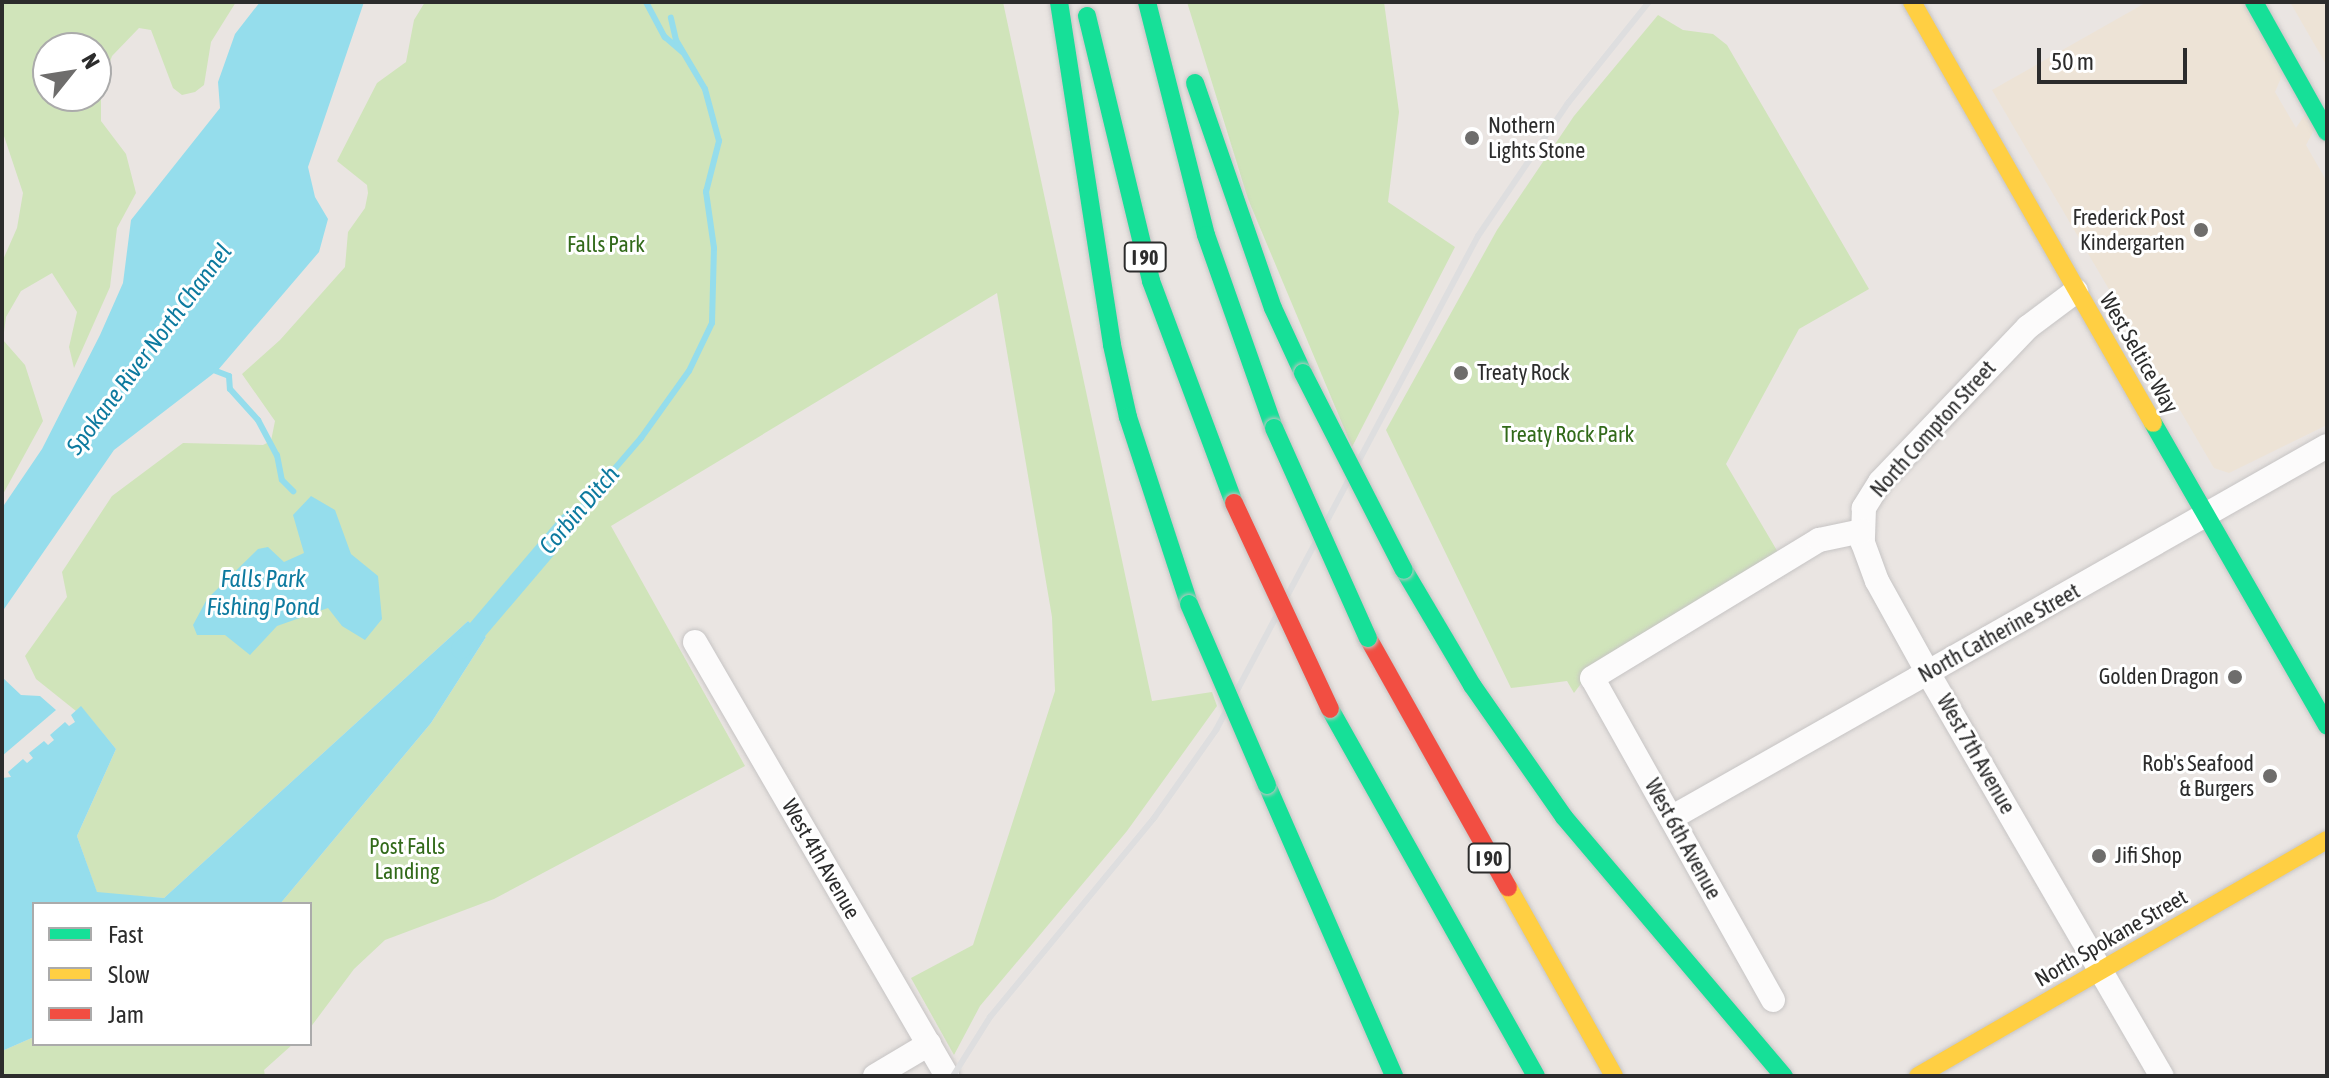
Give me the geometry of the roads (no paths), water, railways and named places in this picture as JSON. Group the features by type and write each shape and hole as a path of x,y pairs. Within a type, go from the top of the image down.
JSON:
{"main road":[{"path":"1059,2 1112,345 1128,417 1189,604 1394,1076"},
{"name":"I 90","path":"1084,2 1151,281 1234,503 1330,709 1536,1076"},
{"name":"I 90","path":"1147,2 1206,235 1274,428 1368,638 1614,1076"},
{"name":"West Seltice Way","path":"1912,2 2327,726"},
{"path":"2254,2 2327,132"},
{"path":"1188,59 1273,308 1404,570 1472,685 1564,817 1784,1076"},
{"name":"North Spokane Street","path":"1918,1076 2327,840"}],"street":[{"name":"North Compton Street","path":"1862,531 1868,499 1887,474 2028,327 2076,291"},
{"name":"North Catherine Street","path":"1671,818 2327,446"},
{"name":"West 7th Avenue","path":"1862,531 1873,571 1928,673 2162,1076"},
{"name":"West 6th Avenue","path":"1773,1000 1592,678 1602,668 1819,540 1862,531"},
{"name":"West 4th Avenue","path":"695,642 947,1076"},
{"path":"875,1076 929,1044"}],"water":[{"name":"Spokane River North Channel","path":"260,2 364,2 308,167 315,197 328,219 319,252 218,370 114,450 2,612 2,508 42,449 100,335 123,283 131,220 220,108 218,82 235,34"},
{"name":"Falls Park Fishing Pond","path":"311,496 335,510 351,554 378,576 382,619 365,640 342,626 328,608 277,626 250,655 225,635 197,635 193,625 207,599 258,549 268,547 284,562 304,553 293,515"},
{"path":"468,621 486,637 431,723 282,902 32,902 32,1038 2,1051 2,778 11,777 8,772 23,759 27,763 33,758 29,753 44,741 48,745 54,740 50,735 65,722 69,726 75,722 71,715 81,706 116,749 77,836 97,892 164,898"},
{"path":"2,677 21,695 40,696 56,710 2,756"}],"waterway":[{"path":"646,2 665,37 682,52"},
{"name":"Corbin Ditch","path":"569,522 641,438 689,371 712,323 714,248 706,192 719,141 705,89 676,40 671,18"},
{"path":"216,371 229,376 230,389 258,420 277,455 282,480 293,491"},
{"name":"Corbin Ditch","path":"461,649 569,522"}],"railway":[{"path":"953,1076 990,1017 1154,818 1216,730 1478,236 1568,103 1649,2"}],"place":[{"name":"Nothern Lights Stone","path":"1472,138"},
{"name":"Frederick Post Kindergarten","path":"2201,230"},
{"name":"Treaty Rock","path":"1461,373"},
{"name":"Golden Dragon","path":"2235,677"},
{"name":"Rob's Seafood & Burgers","path":"2270,776"},
{"name":"Jifi Shop","path":"2099,856"}],"park label":[{"name":"Falls Park","path":"606,245"},
{"name":"Treaty Rock Park","path":"1568,435"},
{"name":"Post Falls Landing","path":"407,858"}]}
